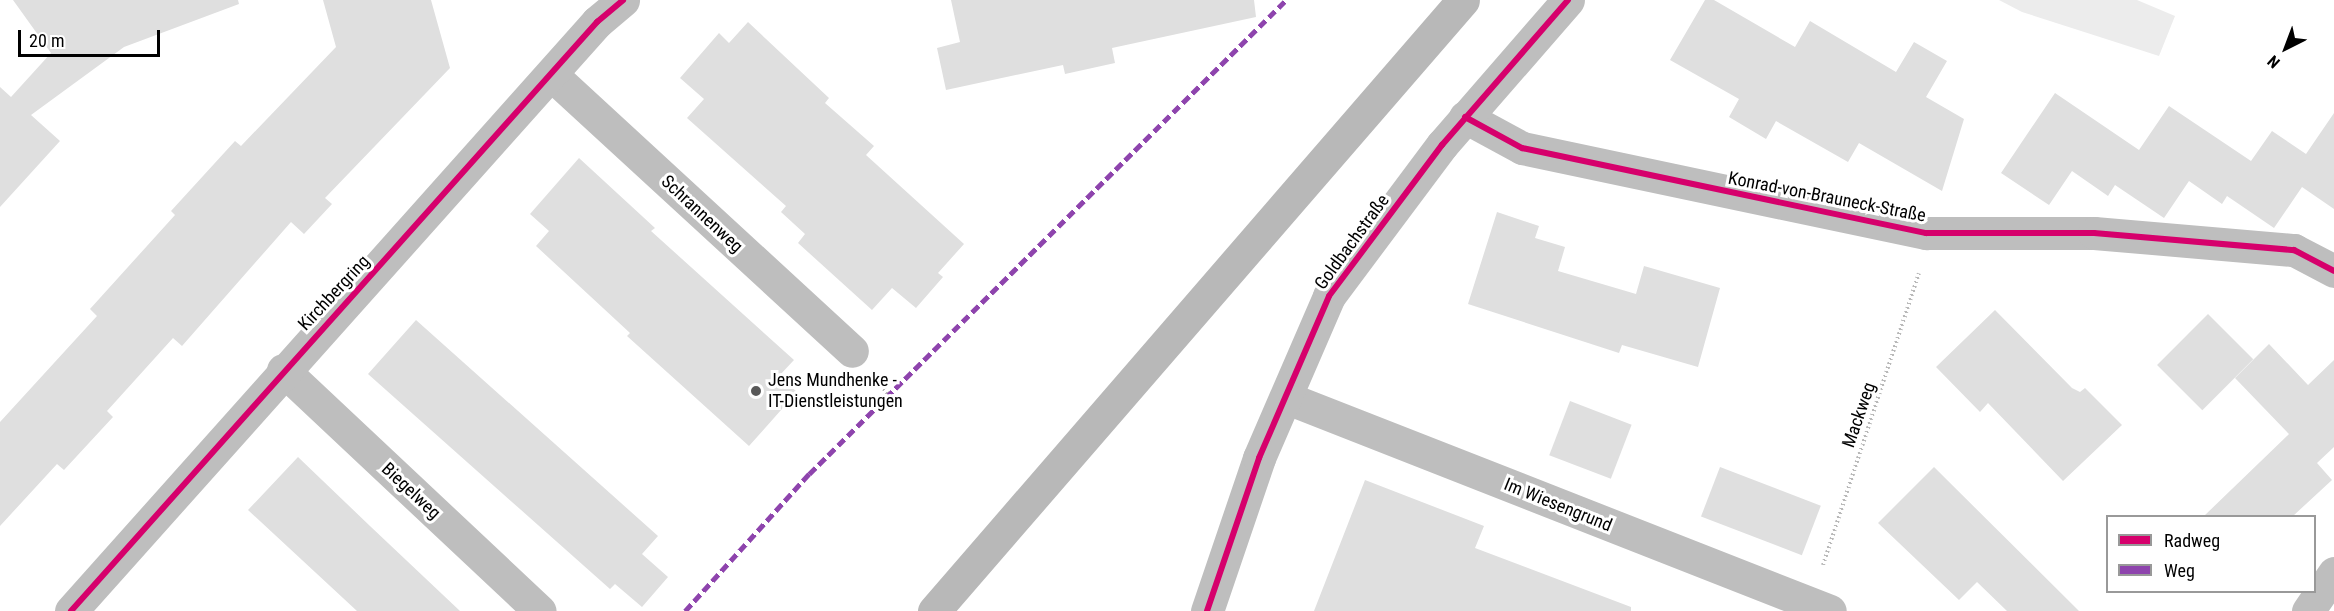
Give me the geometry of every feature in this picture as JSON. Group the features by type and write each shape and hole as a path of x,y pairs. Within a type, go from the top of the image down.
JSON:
{"main road":[{"path":"934,611 1463,0"}],"street":[{"name":"Kirchbergring","path":"71,611 283,370 553,76 597,22 624,0"},
{"name":"Goldbachstraße","path":"1207,611 1258,458 1287,398 1329,296 1465,117 1568,0"},
{"name":"Schrannenweg","path":"553,76 852,351"},
{"name":"Konrad-von-Brauneck-Straße","path":"1465,117 1522,148 1926,234 2094,233 2294,250 2334,271"},
{"name":"Biegelweg","path":"283,370 540,611"},
{"name":"Im Wiesengrund","path":"1287,398 1762,599 1820,607"},
{"path":"2308,611 2334,573"}],"shaded area":[{"path":"1999,0 2137,0 2175,16 2159,56 2022,12"}],"building":[{"path":"13,0 238,0 239,4 124,47 31,115 60,141 0,207 0,87 11,97 51,53"},
{"path":"323,0 431,0 450,68 325,198 332,204 304,234 291,222 182,346 173,338 107,411 113,417 64,470 57,464 0,526 0,422 97,316 90,309 175,215 171,211 235,141 241,146 336,47"},
{"path":"951,0 1254,0 1256,17 1112,48 1115,63 1065,74 1063,65 946,90 937,48 960,42"},
{"path":"1705,0 1714,0 1795,47 1810,21 1896,72 1914,42 1947,61 1926,97 1964,119 1942,191 1859,143 1848,162 1776,121 1766,139 1729,117 1739,99 1670,60"},
{"path":"748,22 829,98 825,103 874,146 866,155 964,244 938,273 943,277 916,308 892,288 872,310 798,243 805,234 781,212 786,206 687,118 704,99 680,78 719,33 729,43"},
{"path":"2055,93 2139,150 2169,106 2251,161 2272,131 2306,154 2334,113 2334,209 2302,187 2274,228 2227,196 2222,204 2189,181 2164,218 2115,185 2108,196 2072,171 2049,205 2001,173"},
{"path":"579,158 655,228 651,231 794,360 779,376 797,392 749,446 627,336 630,333 536,246 549,231 530,214"},
{"path":"1497,212 1539,226 1535,238 1565,247 1558,271 1636,294 1644,266 1720,288 1698,367 1622,345 1619,353 1468,304"},
{"path":"1995,310 2072,388 2080,392 2085,388 2122,425 2063,481 1988,403 1980,412 1936,367"},
{"path":"2208,314 2253,359 2202,410 2157,365"},
{"path":"416,320 658,536 642,554 668,577 642,607 615,584 610,589 368,374"},
{"path":"2269,344 2308,385 2334,360 2334,447 2317,463 2332,480 2294,515 2205,515 2289,434 2235,378"},
{"path":"1570,401 1632,425 1611,479 1549,455"},
{"path":"298,457 460,611 357,611 248,510"},
{"path":"1720,467 1821,506 1802,555 1701,516"},
{"path":"1934,467 2079,611 2007,611 1977,582 1959,600 1878,523"},
{"path":"1365,480 1484,526 1475,548 1631,607 1631,611 1314,611"}],"marked path":[{"path":"685,611 809,474 1286,0"}],"cycle path":[{"path":"71,611 597,22 623,0"},
{"path":"1207,611 1259,458 1329,296 1442,145 1568,0"},
{"path":"1465,117 1522,148 1926,233 2094,233 2294,250 2334,271"}],"place":[{"name":"Jens Mundhenke - IT-Dienstleistungen","path":"756,391"}]}
